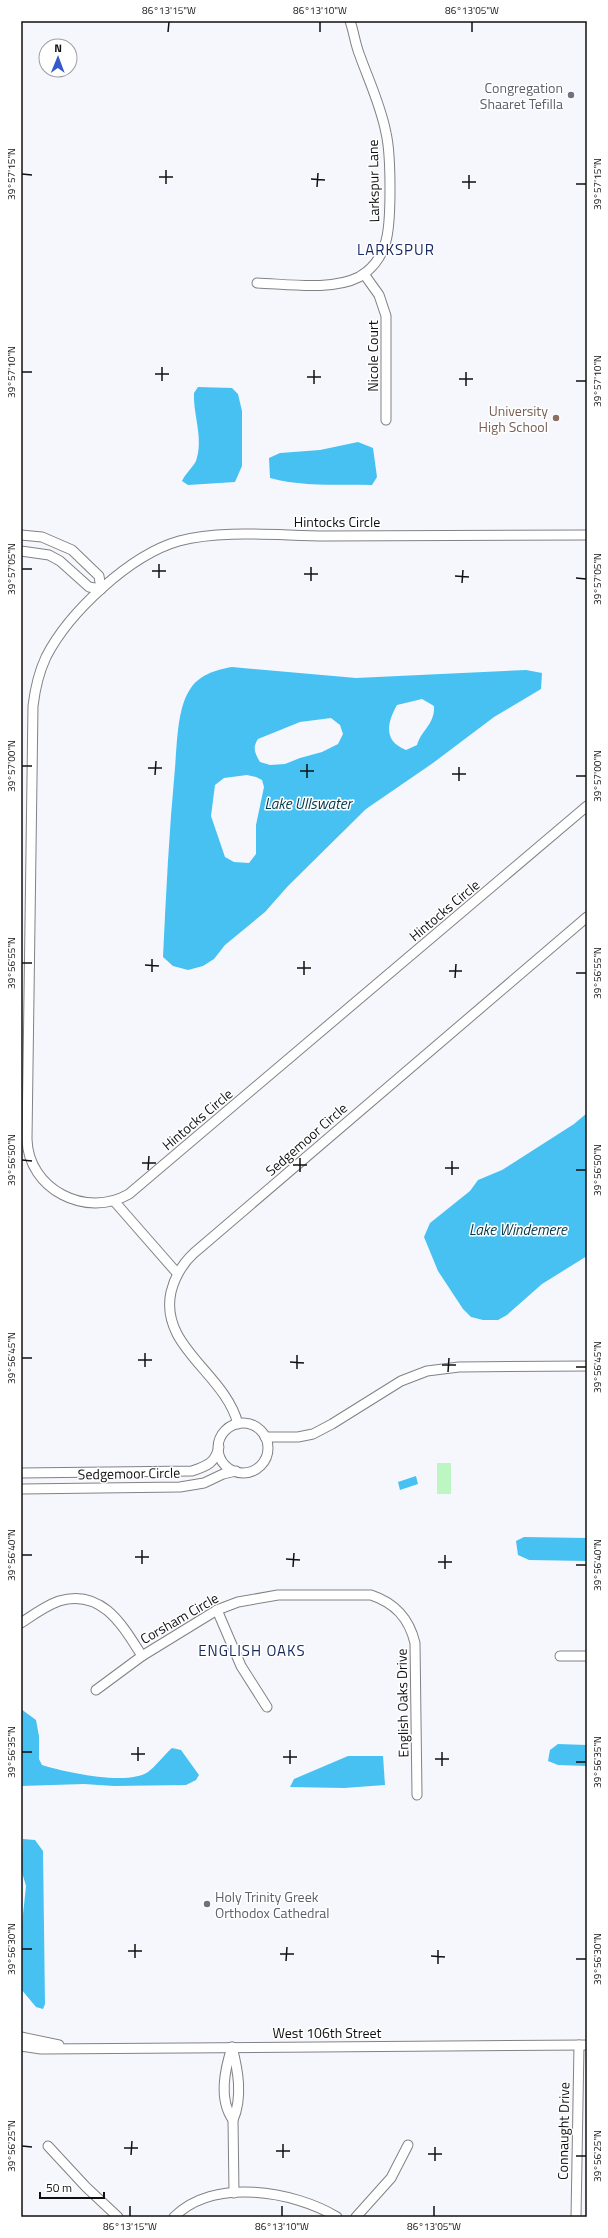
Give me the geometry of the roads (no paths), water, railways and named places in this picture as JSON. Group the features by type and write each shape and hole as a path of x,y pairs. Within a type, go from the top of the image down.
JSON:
{"street":[{"name":"Larkspur Lane","path":"257,283 337,284 364,274 380,256 387,238 389,158 382,112 356,46 351,23"},
{"name":"Nicole Court","path":"364,274 379,295 386,316 386,420"},
{"path":"21,535 42,537 72,550 99,576 102,589 88,587 60,560 49,555 21,551"},
{"name":"Hintocks Circle","path":"587,535 205,536 179,541 146,554 119,573 68,623 56,639 42,667 34,694 32,718 26,1138 32,1164 45,1182 55,1190 78,1201 97,1203 114,1201 137,1189 587,806"},
{"name":"Sedgemoor Circle","path":"238,1424 231,1403 208,1372 184,1346 175,1330 171,1317 170,1299 177,1273 194,1253 587,917"},
{"path":"114,1201 177,1273"},
{"path":"266,1437 298,1437 321,1430 401,1381 427,1371 459,1367 587,1366"},
{"path":"238,1424 251,1424 257,1427 266,1437 268,1449 264,1461 254,1470 242,1473 230,1469 221,1459 218,1447 222,1435 232,1426 238,1424"},
{"name":"Sedgemoor Circle","path":"21,1473 186,1471 210,1464 215,1460 218,1447"},
{"name":"Sedgemoor Circle","path":"21,1489 180,1487 204,1483 223,1474 236,1471"},
{"name":"Corsham Circle","path":"96,1690 142,1656 217,1610 246,1599 274,1595 362,1594 382,1599"},
{"name":"English Oaks Drive","path":"382,1599 399,1611 405,1618 415,1643 417,1795"},
{"path":"21,1623 59,1601 76,1600 91,1602 104,1608 114,1616 142,1656"},
{"path":"217,1610 241,1666 267,1707"},
{"path":"560,1656 587,1656"},
{"name":"West 106th Street","path":"21,2037 68,2047"},
{"name":"West 106th Street","path":"21,2046 42,2049 68,2047 583,2045"},
{"name":"Connaught Drive","path":"576,2217 583,2045"},
{"path":"232,2047 225,2068 225,2101 233,2120"},
{"path":"232,2047 238,2068 238,2094 236,2112 233,2120 234,2193"},
{"path":"48,2146 86,2187 118,2217"},
{"path":"356,2217 391,2178 408,2146"},
{"path":"174,2217 198,2201 234,2193 286,2196 316,2206 337,2217"}],"water":[{"path":"198,387 232,388 238,394 242,411 242,466 235,482 188,485 182,481 196,461 198,453 199,436 194,393"},
{"path":"358,442 373,448 377,477 372,485 308,484 270,478 269,458 280,453 320,450"},
{"name":"Lake Ullswater","path":"232,667 356,678 526,670 542,673 541,689 494,717 433,763 366,809 288,886 265,912 225,945 214,959 203,966 188,970 173,966 163,957 169,839 178,728 185,699 193,685 202,677","holes":["422,699 434,706 434,712 417,745 406,750 393,742 390,737 389,725 391,718 397,705","331,718 340,725 343,734 338,744 322,752 285,764 270,765 260,762 255,750 255,745 258,739 300,722","247,775 262,780 264,787 256,825 256,854 249,863 234,862 225,857 211,816 215,785 224,778"]},
{"name":"Lake Windemere","path":"587,1113 587,1256 542,1284 507,1315 498,1320 483,1320 471,1317 463,1309 438,1271 424,1237 430,1223 470,1191 478,1180 502,1170 574,1124"},
{"path":"416,1476 418,1484 400,1490 398,1482"},
{"path":"524,1537 587,1538 587,1561 529,1560 518,1555 516,1541"},
{"path":"21,1709 36,1720 39,1736 39,1759 42,1765 80,1774 111,1778 126,1778 139,1776 148,1772 172,1748 181,1750 199,1775 196,1780 186,1785 114,1786 84,1784 21,1786"},
{"path":"558,1744 587,1745 587,1766 558,1765 548,1761 550,1750"},
{"path":"348,1756 383,1756 385,1785 344,1788 290,1787 294,1779"},
{"path":"23,1839 35,1840 43,1851 45,2004 43,2009 36,2007 21,1989 21,1933 26,1886 21,1869"}],"place":[{"name":"Congregation Shaaret Tefilla","path":"571,95"},
{"name":"University High School","path":"556,418"},
{"name":"Holy Trinity Greek Orthodox Cathedral","path":"207,1904"}],"district":[{"name":"LARKSPUR","path":"396,249"},
{"name":"ENGLISH OAKS","path":"252,1650"}]}
